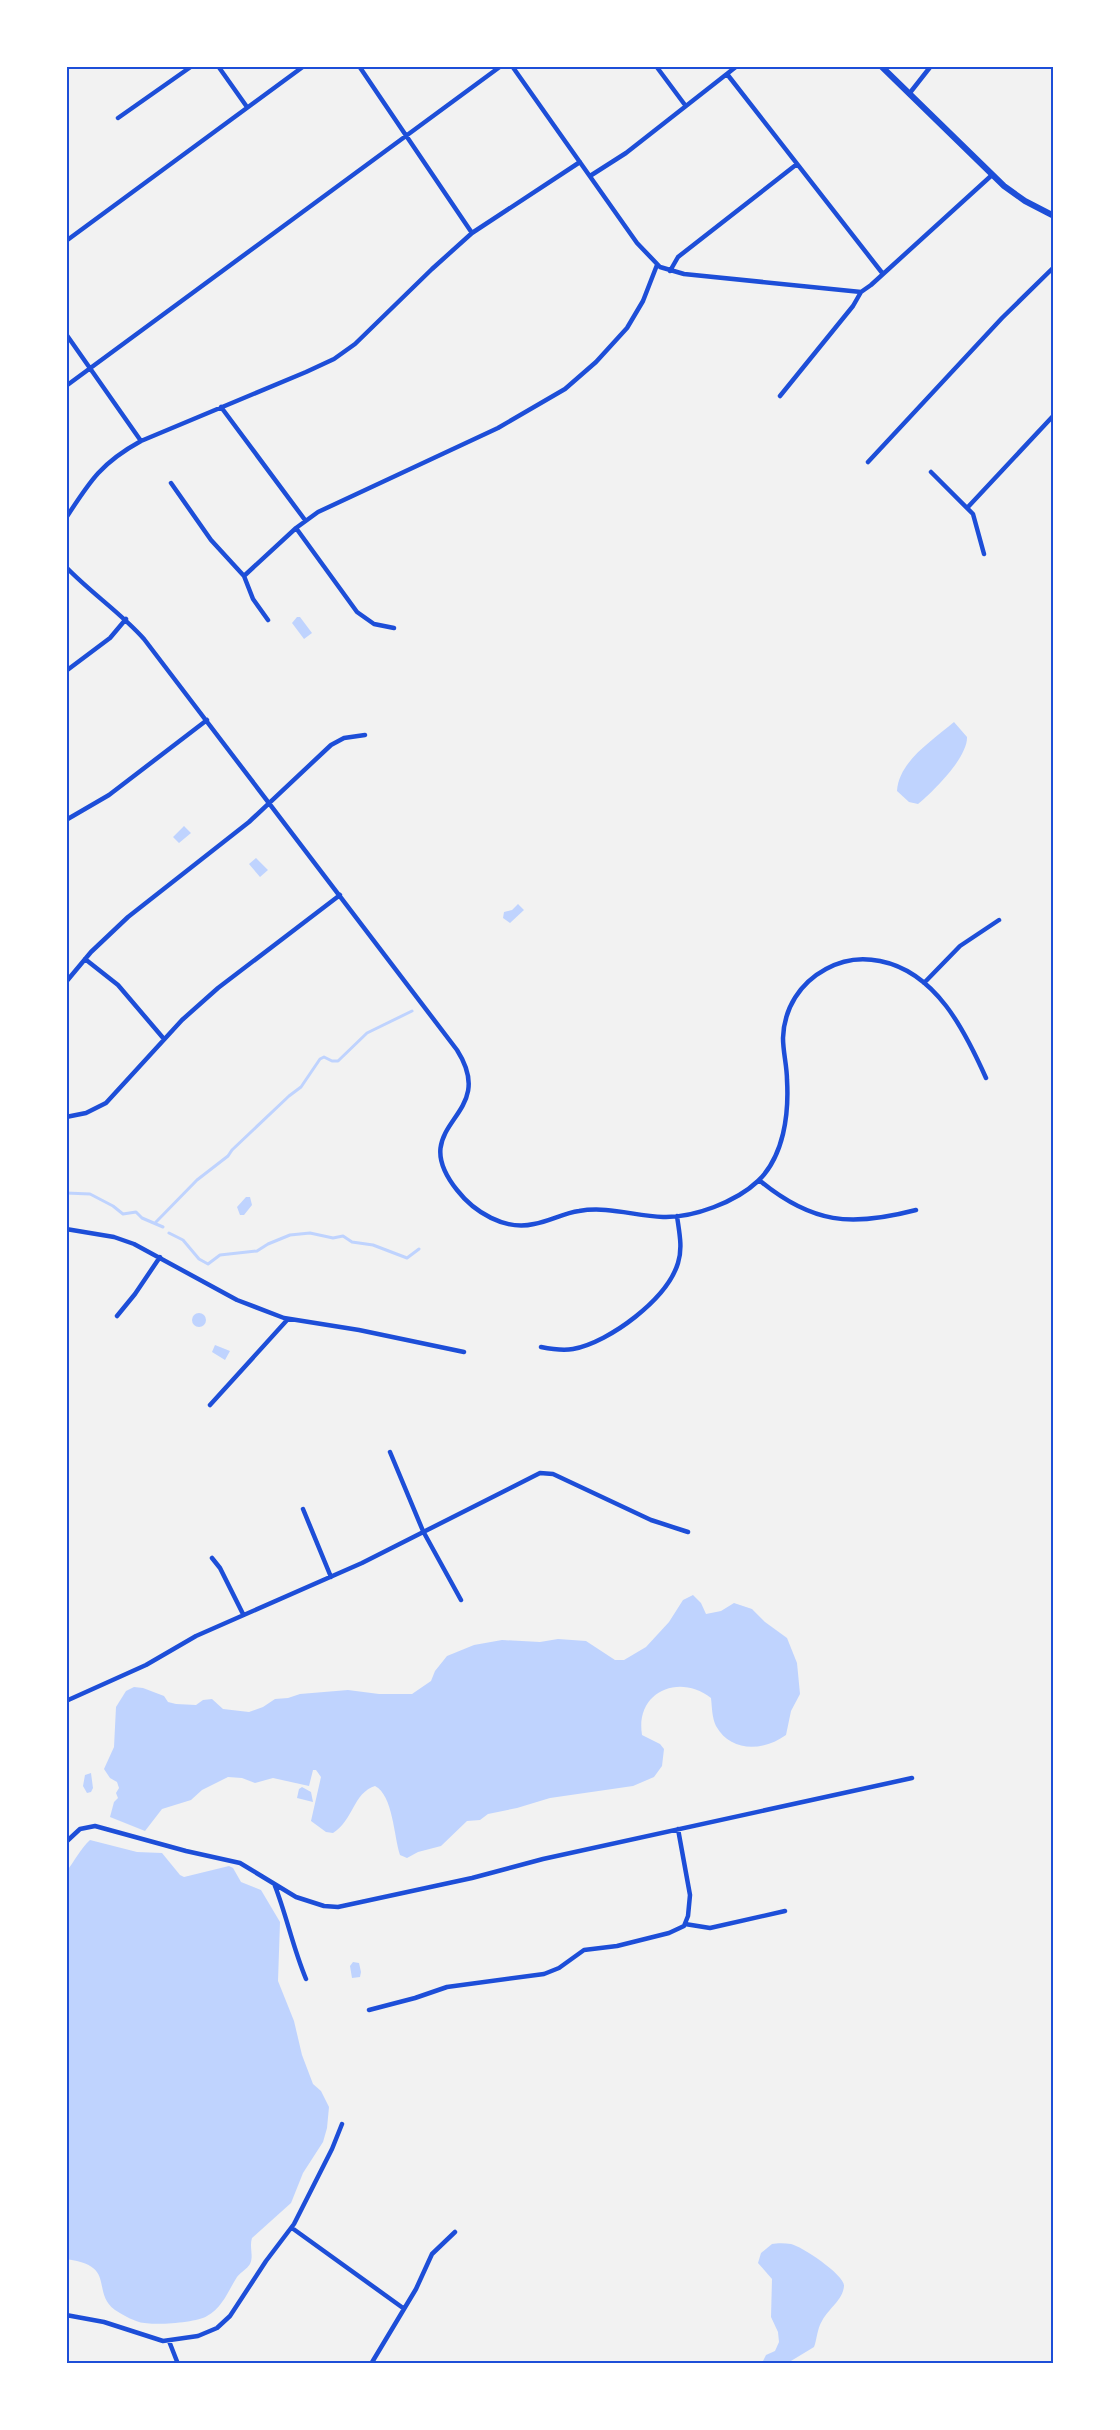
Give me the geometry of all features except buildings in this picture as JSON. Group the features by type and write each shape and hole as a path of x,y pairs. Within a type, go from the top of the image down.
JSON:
{"street":[{"path":"118,118 192,66"},
{"path":"218,66 247,107"},
{"path":"66,241 304,66"},
{"path":"359,66 472,232"},
{"path":"66,386 501,66"},
{"path":"512,66 637,243 657,265 670,271 716,279 861,292"},
{"path":"656,66 685,105"},
{"path":"590,176 626,153 736,66"},
{"path":"881,66 992,175 1019,197 1054,216"},
{"path":"909,94 931,66"},
{"path":"727,74 883,274"},
{"path":"66,518 99,470 119,454 141,441 306,372 342,354 472,232 580,162"},
{"path":"670,271 678,257 797,164"},
{"path":"780,396 853,306 861,292 992,175"},
{"path":"244,576 305,520 324,508 498,428 565,389 596,362 627,328 643,301 657,265"},
{"path":"868,462 1002,318 1054,267"},
{"path":"66,334 141,441"},
{"path":"221,407 305,520"},
{"path":"968,507 1054,415"},
{"path":"931,472 968,507 977,523 984,554"},
{"path":"171,483 211,540 244,576 251,596 268,620"},
{"path":"296,528 357,612 374,624 394,628"},
{"path":"66,567 88,589 126,619 144,639 443,1031 468,1070 470,1084 468,1100 447,1129 440,1147 445,1172 467,1201 490,1217 509,1224 523,1225 536,1224 586,1210 677,1216 724,1202 750,1188 759,1180 776,1153 784,1128 787,1089 784,1027 792,1001 804,985 828,968 847,962 865,959 888,963 904,969 924,983 960,1025 986,1078"},
{"path":"66,671 110,638 126,619"},
{"path":"66,820 108,795 207,720"},
{"path":"66,982 85,959 140,907 224,842 270,803 316,758 336,742 347,737 365,735"},
{"path":"66,1116 93,1111 106,1103 164,1040 218,988 340,895"},
{"path":"924,983 969,939 999,920"},
{"path":"85,959 118,985 164,1040"},
{"path":"759,1180 783,1199 798,1207 835,1219 874,1220 916,1210"},
{"path":"540,1347 563,1350 585,1346 618,1329 649,1304 677,1266 680,1244 677,1216"},
{"path":"66,1229 134,1244 237,1300 288,1319 359,1330 464,1352"},
{"path":"117,1316 160,1257"},
{"path":"210,1405 288,1319"},
{"path":"390,1452 423,1531 461,1600"},
{"path":"66,1701 146,1665 184,1642 243,1614 331,1577 537,1474 547,1472 651,1520 688,1532"},
{"path":"303,1509 331,1577"},
{"path":"212,1558 220,1568 243,1614"},
{"path":"66,1842 80,1829 95,1826 240,1863 255,1870 275,1886 314,1904 347,1906 472,1878 543,1859 912,1778"},
{"path":"369,2010 447,1987 544,1974 559,1968 584,1950 617,1946 669,1934 685,1924 689,1911 689,1887 678,1829"},
{"path":"275,1886 284,1910 292,1945 306,1979"},
{"path":"685,1924 698,1928 710,1928 785,1911"},
{"path":"66,2315 104,2322 157,2340 169,2341 198,2336 213,2330 223,2323 292,2228 332,2149 342,2124"},
{"path":"292,2228 403,2308"},
{"path":"371,2364 416,2289 432,2254 454,2232"},
{"path":"169,2341 178,2364"}],"water":[{"path":"300,617 312,633 304,639 292,623"},
{"path":"954,722 967,737 962,754 948,774 918,804 909,802 897,791 904,770 918,752"},
{"path":"184,826 191,833 179,843 173,837"},
{"path":"256,858 268,870 260,877 249,864"},
{"path":"518,904 524,910 510,923 503,918 504,912 512,910"},
{"path":"246,1197 250,1197 252,1205 244,1215 240,1215 237,1207"},
{"path":"199,1313 204,1315 206,1320 204,1325 199,1327 194,1325 192,1320 194,1315"},
{"path":"215,1345 230,1351 225,1360 212,1352"},
{"path":"693,1595 701,1603 706,1614 721,1611 734,1603 752,1609 787,1638 797,1663 800,1694 791,1711 786,1735 768,1744 748,1747 739,1745 722,1735 716,1726 711,1698 686,1687 673,1687 652,1698 645,1708 642,1720 642,1735 660,1744 664,1749 662,1766 654,1777 633,1786 550,1798 488,1814 480,1820 467,1821 441,1846 418,1852 407,1858 400,1855 386,1798 375,1786 362,1795 345,1822 333,1833 326,1832 311,1821 321,1777 316,1770 313,1770 309,1786 273,1778 255,1783 242,1778 228,1777 202,1790 191,1800 162,1809 145,1831 110,1817 114,1802 118,1798 116,1793 119,1788 117,1782 110,1778 104,1769 114,1747 116,1707 126,1691 134,1687 164,1696 168,1702 176,1704 196,1705 203,1700 212,1699 223,1709 249,1712 275,1699 300,1694 348,1690 379,1694 412,1694 431,1681 435,1671 447,1656 474,1645 502,1640 586,1641 615,1660 624,1660 646,1647 669,1622 683,1600"},
{"path":"91,1773 93,1788 87,1793 83,1786 85,1775"},
{"path":"302,1787 311,1792 313,1802 297,1798 299,1789"},
{"path":"90,1840 137,1852 162,1853 184,1877 229,1866 233,1868 241,1882 261,1890 280,1922 278,1981 294,2021 302,2055 313,2084 321,2091 329,2107 323,2142 303,2173 291,2203 252,2238 250,2264 237,2277 221,2303 207,2316 194,2320 154,2324 130,2318 115,2310 108,2303 98,2273 92,2267 82,2262 66,2259 66,1872"},
{"path":"353,1962 359,1963 360,1977 352,1978 350,1966"},
{"path":"772,2244 791,2244 804,2250 838,2275 844,2286 841,2296 820,2324 814,2347 786,2364 762,2363 766,2355 775,2351 779,2342 778,2332 771,2317 772,2279 758,2263 761,2253"}],"waterway":[{"path":"156,1222 197,1180 228,1156 301,1087 320,1059 324,1057 338,1061 367,1033 412,1011"},
{"path":"66,1193 90,1194 123,1214 136,1212 142,1218 163,1227"},
{"path":"169,1233 183,1240 199,1259 208,1264 220,1255 257,1251 290,1235 310,1233 333,1238 343,1236 352,1242 373,1245 407,1258 419,1249"}]}
